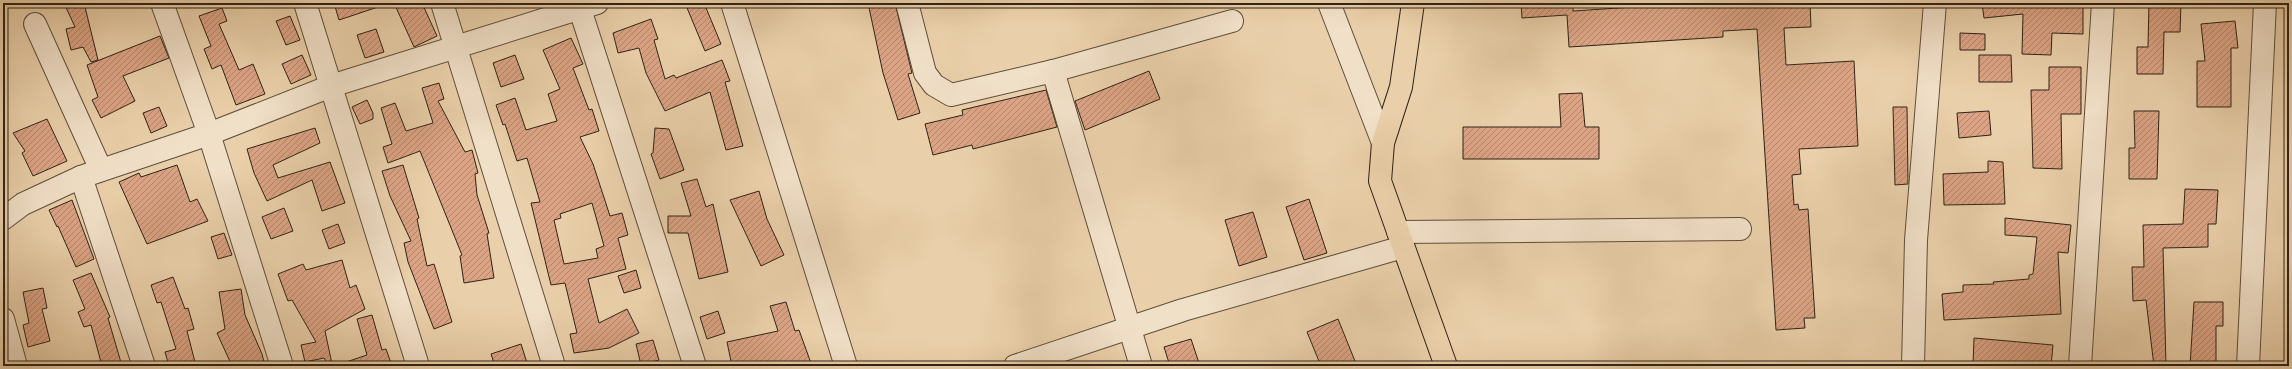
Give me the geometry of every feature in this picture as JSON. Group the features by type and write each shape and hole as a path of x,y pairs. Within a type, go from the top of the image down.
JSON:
{"main road":[{"path":"1413,3 1401,87 1383,143 1380,181 1446,366"}],"street":[{"path":"162,3 209,134 282,366"},
{"path":"305,3 418,366"},
{"path":"442,3 554,366"},
{"path":"732,3 846,366"},
{"path":"907,3 925,73 934,85 951,95 1053,71 1232,21"},
{"path":"1329,3 1383,143"},
{"path":"1913,366 1916,240 1935,3"},
{"path":"2080,366 2103,3"},
{"path":"2248,366 2265,3"},
{"path":"3,220 23,204 91,174 209,134 331,86 585,5 695,366"},
{"path":"35,24 91,174 144,366"},
{"path":"1053,71 1128,328 1141,366"},
{"path":"1015,366 1400,239 1740,229"},
{"path":"3,319 16,366"}],"building":[{"path":"64,3 84,3 98,60 91,62 83,47 71,50 66,29 75,27"},
{"path":"334,3 381,3 381,6 339,20"},
{"path":"394,3 422,3 437,36 414,47"},
{"path":"685,3 704,3 721,44 705,51"},
{"path":"868,3 895,3 912,73 908,74 920,113 898,120 883,73"},
{"path":"1521,3 1573,3 1573,11 1694,3 1810,3 1811,27 1784,28 1786,65 1854,61 1858,146 1799,149 1801,174 1792,175 1794,205 1798,204 1799,210 1808,209 1815,318 1804,318 1805,328 1776,330 1757,29 1723,31 1723,37 1569,47 1567,15 1522,18"},
{"path":"1982,3 2083,3 2083,34 2052,33 2051,55 2022,54 2023,14 1984,18"},
{"path":"2149,3 2181,3 2180,32 2164,32 2163,74 2137,74 2137,47 2148,47"},
{"path":"222,8 227,21 219,24 239,70 253,64 265,94 236,105 221,65 212,69 204,49 211,46 199,16"},
{"path":"290,16 300,40 286,45 276,21"},
{"path":"651,19 658,39 654,40 665,79 674,75 676,78 722,60 730,81 725,82 743,146 726,150 710,92 665,111 646,73 639,48 618,53 613,33"},
{"path":"2235,21 2238,48 2231,48 2231,107 2197,107 2197,61 2205,61 2201,24"},
{"path":"376,29 384,52 365,58 357,35"},
{"path":"1960,33 1985,34 1985,50 1960,50"},
{"path":"160,36 169,58 123,76 135,101 101,118 92,100 98,97 87,65"},
{"path":"571,38 583,64 573,68 589,110 592,109 599,131 580,137 593,164 610,216 622,213 628,235 618,238 626,269 588,279 599,323 627,309 639,333 609,348 574,353 570,334 577,333 565,283 551,285 531,203 540,202 527,158 517,161 505,124 503,125 496,105 515,98 526,130 557,121 548,94 560,89 543,50","holes":["592,203 604,246 596,249 598,258 564,264 554,220 561,218 560,214"]},
{"path":"302,55 311,75 291,84 282,64"},
{"path":"515,55 524,79 501,87 493,63"},
{"path":"1979,55 2011,55 2012,82 1979,82"},
{"path":"2049,67 2081,67 2081,114 2061,114 2062,169 2033,168 2031,90 2049,90"},
{"path":"1149,71 1160,99 1085,130 1075,101"},
{"path":"439,83 444,99 438,101 465,152 472,150 478,173 475,174 477,195 489,233 487,234 494,278 464,283 460,256 462,255 420,151 388,163 383,147 392,144 381,108 395,103 406,131 433,123 422,88"},
{"path":"1046,90 1057,127 973,149 972,145 933,155 925,124 963,115 962,110"},
{"path":"1582,93 1585,127 1599,127 1599,159 1463,159 1463,127 1561,127 1559,94"},
{"path":"367,100 373,113 373,119 360,124 352,107"},
{"path":"159,107 167,126 151,133 143,113"},
{"path":"1893,107 1907,107 1908,184 1895,185"},
{"path":"1989,111 1991,135 1959,138 1957,113"},
{"path":"2134,111 2159,111 2157,179 2129,179 2129,148 2135,148"},
{"path":"47,119 67,161 33,176 22,153 25,151 13,133"},
{"path":"315,128 320,143 273,165 278,178 330,162 345,203 322,211 312,180 267,201 254,173 247,149"},
{"path":"655,128 669,129 684,170 660,179 651,154 653,153"},
{"path":"1988,161 2003,162 2005,204 1944,205 1943,174 1988,172"},
{"path":"177,165 190,202 197,199 208,221 147,244 119,182 139,173 141,177"},
{"path":"403,165 419,218 417,219 427,266 434,264 452,322 434,329 408,262 404,243 411,241 390,196 382,171"},
{"path":"697,179 706,207 713,204 728,272 699,279 688,233 668,233 668,216 691,216 681,183"},
{"path":"2185,189 2218,190 2216,224 2208,224 2208,247 2163,248 2166,366 2154,366 2146,300 2133,301 2132,267 2144,267 2143,225 2183,224"},
{"path":"759,191 767,219 784,255 761,266 730,200"},
{"path":"1309,199 1327,253 1304,260 1286,207"},
{"path":"72,200 94,259 76,267 58,226 57,227 49,210"},
{"path":"284,208 293,231 271,239 262,217"},
{"path":"1253,212 1267,257 1239,266 1225,220"},
{"path":"2005,218 2071,225 2068,253 2058,252 2061,314 1944,320 1942,294 1963,292 1963,285 1994,284 1993,282 2029,279 2029,275 2033,274 2037,237 2005,235"},
{"path":"338,224 345,243 329,249 322,230"},
{"path":"224,233 232,255 218,259 211,237"},
{"path":"342,260 350,288 356,285 365,309 325,331 332,364 328,365 324,358 305,362 301,345 316,342 292,300 288,301 278,274 303,264 306,270"},
{"path":"636,270 641,288 624,293 618,276"},
{"path":"91,273 110,317 108,318 122,366 102,366 91,325 84,327 78,312 85,309 73,280"},
{"path":"173,277 185,309 188,308 194,329 187,331 196,366 169,366 165,352 176,349 161,302 157,303 151,285"},
{"path":"43,288 47,308 42,309 50,341 28,347 23,325 29,323 23,292"},
{"path":"241,289 245,315 262,354 265,366 232,366 217,333 225,329 219,292"},
{"path":"786,302 795,331 799,330 812,366 732,366 727,342 778,331 770,306"},
{"path":"2194,302 2223,302 2223,326 2216,326 2216,366 2190,366"},
{"path":"718,311 725,333 707,339 700,317"},
{"path":"372,315 382,350 386,349 392,366 343,366 343,363 367,355 357,319"},
{"path":"1338,319 1357,366 1321,366 1307,332"},
{"path":"1974,338 2053,345 2051,366 1973,366"},
{"path":"1191,339 1200,366 1170,366 1164,347"},
{"path":"653,340 659,360 641,365 636,344"},
{"path":"521,344 528,366 495,366 491,354"}]}
